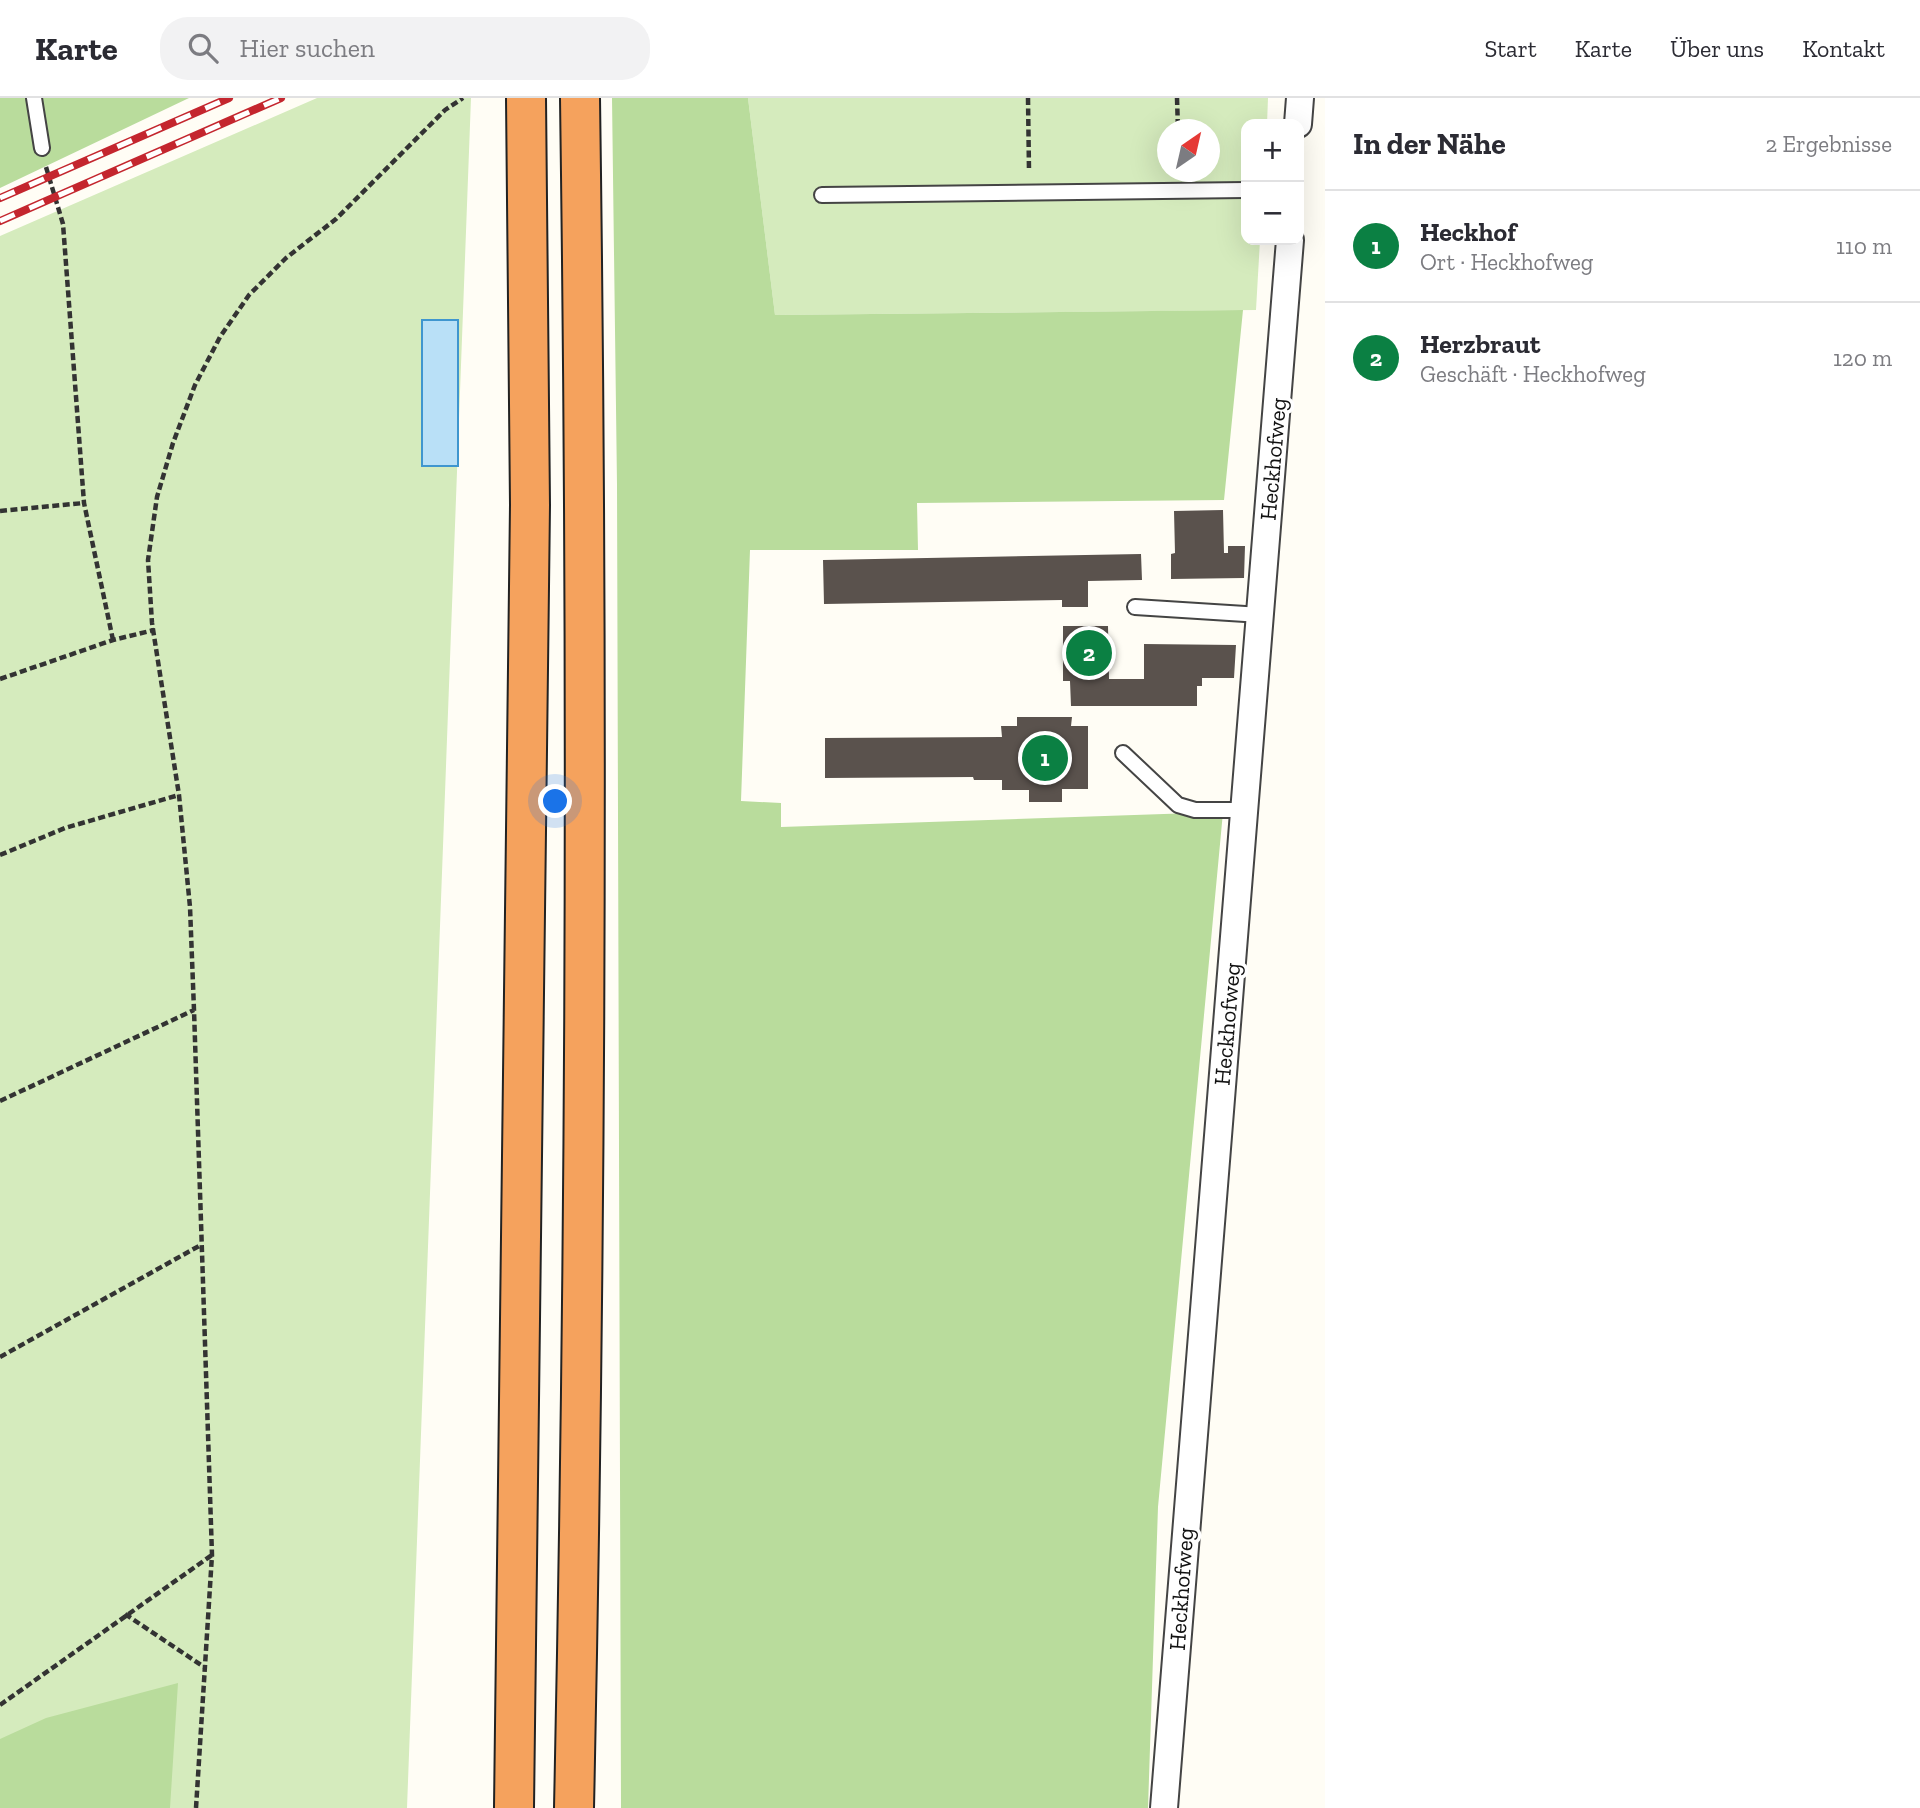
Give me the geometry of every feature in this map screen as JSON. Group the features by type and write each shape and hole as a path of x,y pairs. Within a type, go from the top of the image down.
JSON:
{"highway":[{"path":"514,1808 530,505 526,98"},
{"path":"574,1808 581,1477 585,512 580,98"}],"street":[{"path":"1298,119 1300,98"},
{"name":"Heckhofweg","path":"1164,1808 1290,245"}],"lane":[{"path":"34,98 42,148"},
{"path":"822,195 1241,190"},
{"path":"1135,607 1261,615"},
{"path":"1123,753 1178,805 1195,810 1245,810"}],"path":[{"path":"197,1808 212,1555 190,907 179,796 154,630 148,560 157,497 195,385 220,337 249,295 286,258 336,219 402,150 445,110 463,98"},
{"path":"1028,98 1029,193"},
{"path":"1177,98 1178,119"},
{"path":"48,177 63,224 83,503 113,640"},
{"path":"0,511 83,503"},
{"path":"0,678 113,640 154,630"},
{"path":"0,855 65,828 179,796"},
{"path":"0,1101 194,1010"},
{"path":"0,1357 200,1246"},
{"path":"0,1705 212,1555"},
{"path":"125,1615 204,1668"}],"green space":[{"path":"0,98 189,98 0,188"},
{"path":"317,98 471,98 407,1808 0,1808 0,236"},
{"path":"612,98 748,98 775,315 1243,310 1224,500 917,503 918,550 750,550 741,801 781,803 781,827 1223,812 1158,1507 1148,1808 621,1808 617,484"},
{"path":"748,98 1268,98 1267,119 1241,119 1241,245 1260,245 1256,310 775,315"},
{"path":"178,1683 170,1808 0,1808 0,1739 46,1718"}],"water":[{"path":"422,320 458,320 458,466 422,466"}],"building":[{"path":"1223,510 1224,553 1228,553 1228,546 1245,546 1244,578 1171,579 1171,554 1175,553 1174,511"},
{"path":"1141,554 1142,580 1088,581 1088,607 1062,607 1062,600 824,604 823,560"},
{"path":"1063,626 1108,626 1109,679 1144,679 1144,644 1236,645 1234,678 1202,678 1202,686 1197,686 1197,706 1071,706 1070,681 1063,681"},
{"path":"1017,717 1072,717 1071,726 1088,726 1088,789 1062,789 1062,802 1029,802 1029,790 1002,790 1002,780 974,780 973,777 825,778 825,738 1002,737 1001,726 1017,726"}],"railway":[{"path":"0,198 229,98"},
{"path":"0,221 281,98"}],"place":[{"name":"Herzbraut","path":"1089,653"},
{"name":"Heckhof","path":"1045,758"}]}
